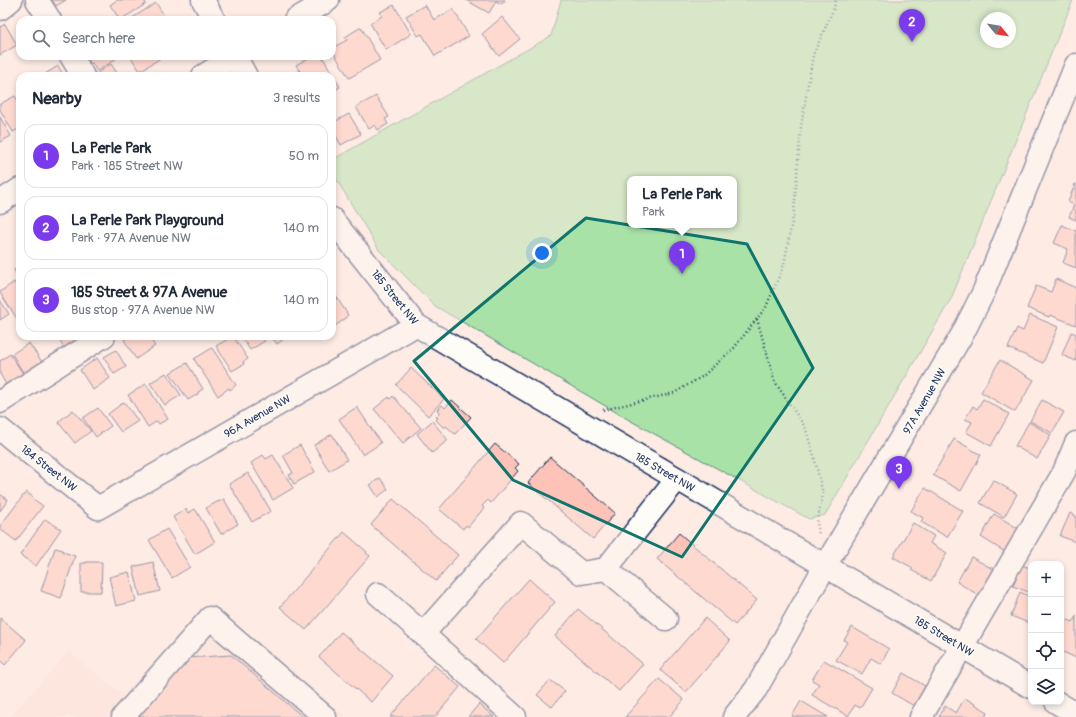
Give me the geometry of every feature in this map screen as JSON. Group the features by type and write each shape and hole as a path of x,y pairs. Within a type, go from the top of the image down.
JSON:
{"street":[{"path":"0,9 11,0"},
{"path":"38,0 48,16"},
{"path":"202,0 212,16"},
{"path":"302,16 328,0"},
{"path":"73,60 81,72"},
{"path":"210,72 229,60"},
{"path":"238,60 244,72"},
{"name":"97A Avenue NW","path":"734,717 756,689 825,566 963,333 984,291 1076,65"},
{"path":"0,202 16,192"},
{"name":"185 Street NW","path":"336,224 416,325 1028,685"},
{"name":"96A Avenue NW","path":"98,508 416,325"},
{"path":"0,402 98,340"},
{"name":"184 Street NW","path":"0,429 98,508"},
{"path":"921,717 1064,472 1076,443"},
{"path":"423,634 521,523 581,574 606,569 677,479"},
{"path":"606,569 666,618"},
{"path":"378,594 515,717"},
{"path":"123,717 210,618 325,717"},
{"path":"1061,705 1076,714"}],"path":[{"path":"572,417 637,403 674,393 703,376 734,348 766,307 784,265 794,210 801,126 813,55 834,8 836,0"},
{"path":"757,318 775,382 805,427 814,456 823,494 817,523 825,566"}],"highlighted area":[{"path":"586,218 747,244 813,368 682,557 513,480 414,361"}],"shaded area":[{"path":"206,605 345,717 10,717 69,652 125,697"}],"green space":[{"path":"561,0 1073,0 951,299 825,515 809,519 631,421 435,306 379,250 336,179 336,158 551,36"}],"building":[{"path":"52,0 66,0 56,6"},
{"path":"117,0 144,0 146,4 126,16 117,16 110,5"},
{"path":"466,0 505,0 502,4 496,1 489,13"},
{"path":"156,3 164,16 135,16"},
{"path":"394,5 411,34 386,50 370,23 382,16 380,12"},
{"path":"425,5 434,20 453,9 469,36 435,56 422,34 418,36 406,16"},
{"path":"502,17 520,39 499,56 482,34"},
{"path":"5,24 16,46 0,55 0,27"},
{"path":"361,27 380,60 349,78 336,57 336,46 347,40 345,37"},
{"path":"88,60 115,60 97,71 92,63 90,64"},
{"path":"133,60 158,60 140,71"},
{"path":"305,60 324,60 331,72 300,72 296,65"},
{"path":"111,64 116,72 99,72"},
{"path":"58,66 62,72 48,72"},
{"path":"336,80 340,87 336,90"},
{"path":"15,96 16,98 16,130 13,132 0,110 0,104"},
{"path":"376,96 389,117 385,119 388,124 378,130 375,125 369,129 356,107"},
{"path":"349,114 361,134 341,145 336,136 336,121"},
{"path":"0,117 11,136 0,142"},
{"path":"1075,184 1076,220 1069,217 1074,205 1068,202"},
{"path":"1062,225 1076,231 1076,268 1063,263 1068,249 1054,243"},
{"path":"1056,279 1076,288 1076,325 1050,315 1049,317 1027,308 1036,286 1051,292"},
{"path":"14,282 16,285 16,317 0,293"},
{"path":"336,296 348,315 336,325"},
{"path":"0,300 9,314 0,320"},
{"path":"1030,315 1058,327 1043,363 1008,348 1017,328 1023,331"},
{"path":"1071,332 1076,334 1076,361 1062,355"},
{"path":"59,340 81,340 65,350"},
{"path":"124,340 151,340 155,346 136,359"},
{"path":"226,340 236,340 248,359 243,362 244,364 232,371 216,346"},
{"path":"244,340 264,340 265,341 250,350"},
{"path":"274,340 282,340 277,344"},
{"path":"29,343 42,362 24,374 12,354"},
{"path":"212,348 236,385 218,396 194,359"},
{"path":"116,350 126,367 114,374 104,357"},
{"path":"10,354 24,375 7,386 0,374 0,361"},
{"path":"97,358 110,378 93,390 80,370"},
{"path":"1000,360 1034,380 1015,412 981,392"},
{"path":"187,363 203,389 188,400 170,373"},
{"path":"411,368 444,399 428,416 396,385"},
{"path":"166,373 181,395 165,405 150,383"},
{"path":"146,384 168,419 159,424 157,421 148,427 128,395"},
{"path":"393,396 421,428 403,443 374,409 389,397 390,399"},
{"path":"983,399 1009,414 991,446 966,432 972,422 965,419 973,406 977,409"},
{"path":"452,400 471,417 455,434 446,426 444,428 436,420 438,418 436,417 440,413 437,410 442,405 445,408"},
{"path":"1042,400 1064,412 1052,433 1030,421"},
{"path":"124,402 138,421 121,432 108,414"},
{"path":"357,407 381,443 363,455 339,419"},
{"path":"98,408 111,426 96,437 83,418"},
{"path":"73,410 91,431 75,443 58,422"},
{"path":"432,421 448,440 432,453 417,434"},
{"path":"1029,422 1051,435 1037,459 1015,446"},
{"path":"332,434 347,460 329,471 314,445"},
{"path":"954,439 981,455 961,491 933,475"},
{"path":"495,444 519,464 515,468 518,471 491,503 488,500 482,506 484,508 468,527 466,525 463,529 439,509"},
{"path":"300,445 315,472 294,484 289,475 293,473 283,455"},
{"path":"263,455 266,459 273,455 293,488 273,500 251,463"},
{"path":"550,457 615,513 593,539 528,483"},
{"path":"248,473 271,511 252,522 229,484"},
{"path":"380,478 388,489 378,497 370,485"},
{"path":"993,480 1017,494 1004,517 980,503"},
{"path":"925,488 963,511 947,537 921,522 923,518 911,511"},
{"path":"26,492 43,506 16,541 0,529 0,526"},
{"path":"0,494 8,500 0,511"},
{"path":"224,499 238,524 221,534 206,508"},
{"path":"393,499 458,555 436,581 371,525"},
{"path":"186,509 188,513 195,509 215,542 195,554 173,517"},
{"path":"1070,513 1076,516 1076,542 1060,536"},
{"path":"994,514 1019,529 1005,552 981,537"},
{"path":"45,519 61,529 36,566 20,555"},
{"path":"913,523 934,536 930,543 947,553 931,581 911,570 913,568 893,557"},
{"path":"167,529 190,567 172,578 149,540"},
{"path":"344,532 370,556 306,630 280,607"},
{"path":"679,533 757,600 735,625 657,559"},
{"path":"55,548 75,556 61,598 41,591"},
{"path":"971,557 995,570 980,596 957,582"},
{"path":"102,562 101,592 81,592 81,563"},
{"path":"153,562 160,591 140,596 133,567"},
{"path":"1021,565 1028,567 1028,592 1013,586"},
{"path":"129,572 136,601 116,606 109,577"},
{"path":"529,579 555,602 503,663 476,639"},
{"path":"1020,592 1028,596 1028,623 1011,616"},
{"path":"578,609 643,664 619,691 555,636"},
{"path":"1076,616 1076,658 1064,652 1064,620 1066,619 1073,622"},
{"path":"0,618 26,640 5,665 0,660"},
{"path":"705,618 730,641 686,692 660,670"},
{"path":"852,627 889,649 881,664 871,658 862,674 836,660 847,642 844,640"},
{"path":"341,632 393,676 371,702 319,657"},
{"path":"231,655 303,717 137,717 187,658"},
{"path":"824,660 872,688 860,708 855,705 848,716 812,695 819,684 812,680"},
{"path":"434,665 460,687 435,717 390,717"},
{"path":"903,673 925,686 914,706 892,693"},
{"path":"659,679 684,700 669,717 625,717"},
{"path":"550,680 565,691 552,707 537,695"},
{"path":"965,698 988,712 985,717 939,717 945,706 956,713"},
{"path":"801,701 828,717 792,716"},
{"path":"479,704 494,717 468,717"}],"place":[{"name":"La Perle Park Playground","path":"912,42"},
{"name":"La Perle Park","path":"682,274"},
{"name":"185 Street & 97A Avenue","path":"899,489"}]}
